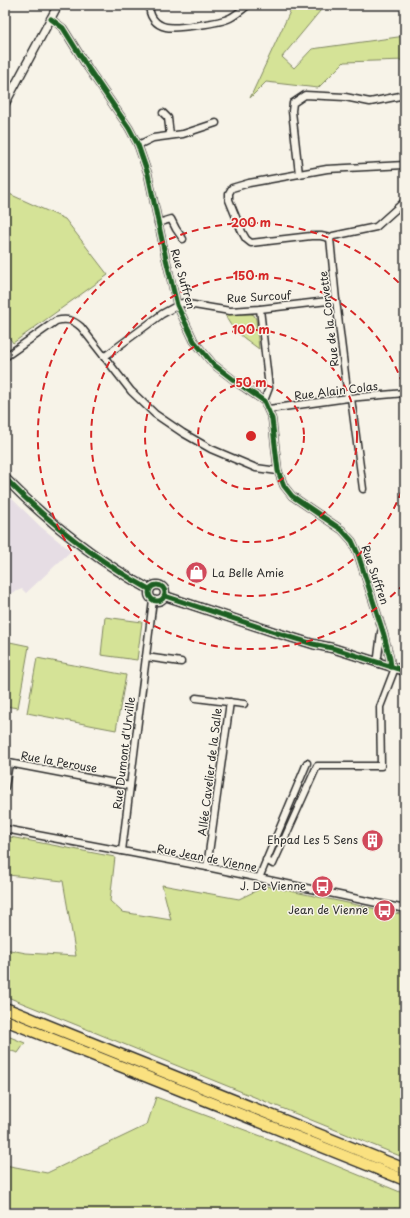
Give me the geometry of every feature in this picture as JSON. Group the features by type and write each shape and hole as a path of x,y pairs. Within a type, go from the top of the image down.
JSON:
{"highway":[{"path":"5,1008 405,1169"},
{"path":"5,1020 405,1180"}],"main road":[{"path":"5,478 27,500 62,530 108,563 150,590"},
{"path":"159,585 165,590 165,596 162,600 153,600 150,597 150,590 153,586 159,585"},
{"path":"165,596 277,634 332,648 405,671"}],"street":[{"path":"150,5 149,10 152,19 158,24 167,28 215,24 230,18 248,5"},
{"path":"5,104 51,19 55,6"},
{"name":"Rue Suffren","path":"51,19 63,28 129,128 138,145 148,174 177,305 194,340 213,364 264,401 269,409 272,419 278,471 284,486 292,496 342,530 352,541 358,554 382,628 393,668"},
{"path":"299,174 292,111 293,103 298,99 305,95 310,95 345,97 370,102 405,95"},
{"path":"163,113 168,118 170,135"},
{"path":"138,145 153,138 183,134 216,123"},
{"path":"405,165 327,169 249,183 232,188 229,193 229,200 242,232 246,240 250,243 311,236 330,238 333,236 376,227 405,201"},
{"name":"Rue Suffren","path":"158,223 172,219 176,229 183,239"},
{"name":"Rue de la Corvette","path":"330,238 336,300 363,488"},
{"name":"Rue Surcouf","path":"177,305 182,303 230,311 336,300"},
{"path":"104,357 162,314 177,305"},
{"path":"260,309 269,388 267,397 264,401"},
{"path":"5,357 56,321 65,318 74,321 81,327 131,391 155,414 183,433 211,449 256,468 278,471"},
{"name":"Rue Alain Colas","path":"269,409 350,398 405,393"},
{"name":"Rue Dumont d'Urville","path":"122,851 153,600"},
{"name":"Rue Suffren","path":"376,662 382,628"},
{"path":"146,658 181,662"},
{"path":"266,860 273,864 317,766 381,766 380,707 393,668"},
{"name":"Allée Cavelier de la Salle","path":"196,698 244,704"},
{"name":"Allée Cavelier de la Salle","path":"207,867 230,702"},
{"name":"Rue la Perouse","path":"5,787 9,763 130,786"},
{"path":"259,878 307,763"},
{"name":"Rue Jean de Vienne","path":"5,829 207,867 405,909"}],"shaded area":[{"path":"5,492 41,527 71,551 26,593 22,589 5,596"}],"green space":[{"path":"293,5 325,5 282,57 294,68 312,49 405,36 405,60 344,62 318,88 266,82 250,98"},
{"path":"5,192 65,219 108,275 13,343 5,332"},
{"path":"225,314 254,315 256,319 259,349 244,338 231,325"},
{"path":"105,617 142,622 137,660 101,655"},
{"path":"5,641 29,646 18,708 5,706"},
{"path":"37,658 126,675 116,730 27,713"},
{"path":"5,836 115,857 110,901 122,912 171,920 162,885 239,899 266,886 405,915 405,1158 5,996 5,949 26,953 76,956 63,881 8,875"},
{"path":"5,1035 25,1043 18,1053 5,1049"},
{"path":"156,1097 288,1146 405,1194 405,1213 398,1213 395,1208 390,1213 5,1213 5,1165 47,1173 147,1125"}],"cycle path":[{"path":"51,19 63,28 129,128 138,145 148,174 177,305 194,341 213,364 264,401 272,419 278,471 284,486 292,496 342,530 352,541 358,554 384,635 391,667"},
{"path":"5,478 21,494 73,539 129,578 149,589"},
{"path":"154,585 160,585 165,590 165,593 163,599 160,601 154,601 149,596 149,590 154,585"},
{"path":"165,596 277,633 332,648 405,671"}],"place":[{"name":"La Belle Amie","path":"196,573"},
{"name":"Ehpad Les 5 Sens","path":"373,840"},
{"name":"J. De Vienne","path":"322,886"},
{"name":"Jean de Vienne","path":"384,910"}]}
